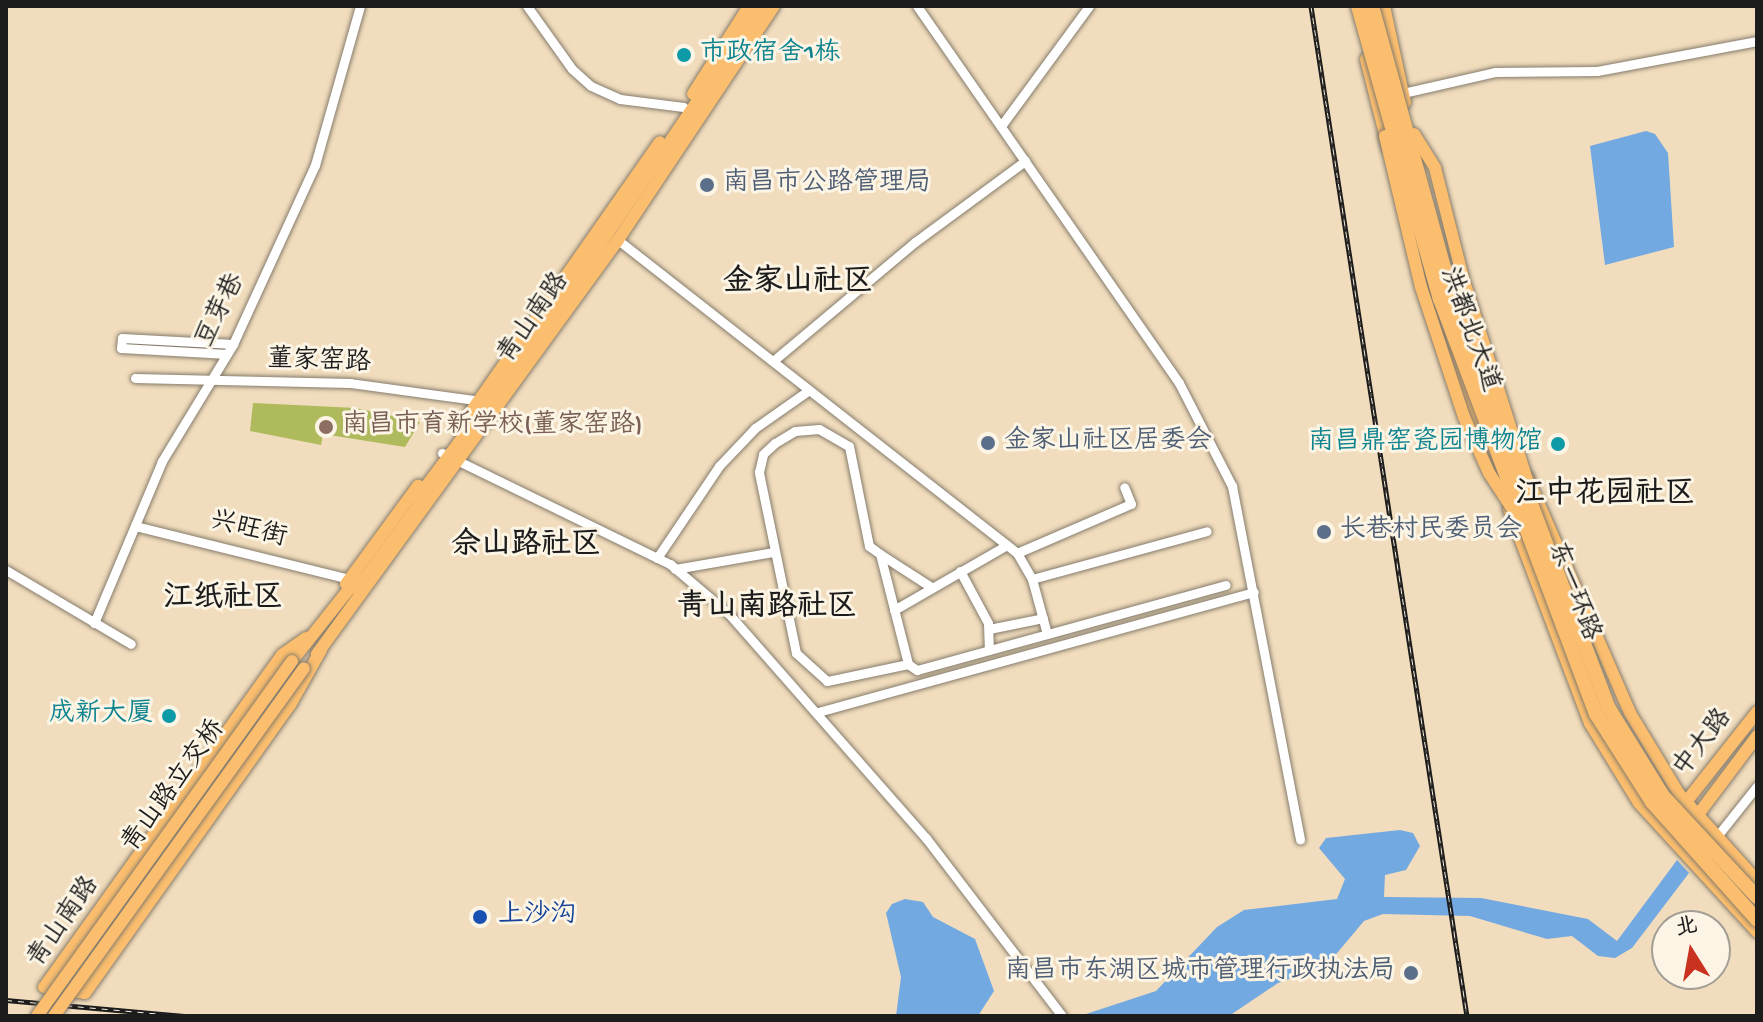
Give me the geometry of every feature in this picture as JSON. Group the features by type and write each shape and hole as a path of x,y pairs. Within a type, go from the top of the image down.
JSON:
{"highway":[{"name":"东一环路","path":"1358,6 1440,299 1567,648 1621,761 1757,920"},
{"name":"东一环路","path":"1372,6 1451,293 1581,640 1633,755 1663,796 1757,897"}],"main road":[{"name":"青山南路","path":"749,6 490,403 450,458 349,579 306,638 282,655 44,987 85,993 290,705 321,650 450,458 618,240 774,6"},
{"path":"490,403 667,157 763,6"},
{"name":"洪都北大道","path":"1352,6 1429,295 1570,679 1639,803 1757,932"},
{"name":"洪都北大道","path":"1384,6 1403,93 1460,303 1522,466 1611,674 1686,802 1757,881"},
{"path":"1414,134 1435,168 1533,507"},
{"path":"1385,136 1421,287 1464,417 1489,473 1519,520"},
{"path":"298,665 450,458"},
{"name":"青山南路","path":"298,665 306,638"},
{"name":"青山南路","path":"298,665 321,650"},
{"name":"青山路立交桥","path":"37,1016 298,665"},
{"name":"青山路立交桥","path":"54,1016 298,665"},
{"name":"中大路","path":"1686,802 1757,712"},
{"name":"中大路","path":"1697,816 1757,736"}],"street":[{"name":"豆芽巷","path":"94,623 162,461 233,344 315,165 360,6"},
{"path":"527,6 572,69 591,86 620,99 684,107"},
{"path":"917,6 1179,383 1232,486 1300,840"},
{"path":"1001,126 1089,6"},
{"path":"1403,93 1495,72 1597,71 1757,41"},
{"path":"773,361 915,242 1025,161"},
{"path":"618,240 1017,553 1032,579 1047,634"},
{"path":"227,354 121,348 122,338 233,344"},
{"name":"董家窑路","path":"135,378 350,383 490,403"},
{"path":"657,558 719,466 755,428 809,390"},
{"path":"931,587 869,546 849,446 819,429 795,431 763,454 760,492 796,653 810,671 827,681 908,664 917,670 1225,585"},
{"path":"450,458 657,558 729,614 926,838 1059,1012"},
{"path":"1017,553 1131,504 1124,487"},
{"name":"兴旺街","path":"135,526 349,579"},
{"path":"1032,579 1207,531"},
{"path":"894,610 1007,545"},
{"path":"675,569 773,552"},
{"path":"880,554 914,684"},
{"path":"6,570 131,644"},
{"path":"960,571 989,629 989,650"},
{"path":"818,712 1254,592"},
{"path":"989,629 1043,618"},
{"path":"1694,863 1757,786"}],"green space":[{"path":"253,403 356,408 420,422 405,447 323,434 321,445 250,431"}],"water":[{"path":"1646,131 1655,134 1668,153 1674,247 1605,265 1590,146"},
{"path":"1400,830 1413,833 1420,846 1406,870 1385,875 1384,897 1481,898 1588,919 1617,941 1677,860 1689,873 1661,910 1651,910 1651,923 1632,948 1615,958 1598,956 1572,936 1547,939 1470,916 1383,914 1364,921 1327,965 1278,983 1229,1016 1080,1016 1156,991 1217,927 1244,910 1337,899 1345,879 1319,848 1326,838"},
{"path":"905,899 923,902 933,917 975,939 994,991 978,1016 896,1016 901,977 886,913 892,904"}],"railway":[{"path":"1311,6 1467,1016"},
{"path":"6,1000 184,1016"}],"place":[{"name":"市政宿舍1栋","path":"684,55"},
{"name":"南昌市公路管理局","path":"707,185"},
{"name":"南昌市育新学校(董家窑路)","path":"326,427"},
{"name":"金家山社区居委会","path":"988,443"},
{"name":"南昌鼎窑瓷园博物馆","path":"1558,444"},
{"name":"长巷村民委员会","path":"1324,532"},
{"name":"成新大厦","path":"169,716"},
{"name":"上沙沟","path":"480,917"},
{"name":"南昌市东湖区城市管理行政执法局","path":"1411,973"}],"district":[{"name":"金家山社区","path":"798,284"},
{"name":"江中花园社区","path":"1605,496"},
{"name":"佘山路社区","path":"526,547"},
{"name":"江纸社区","path":"223,600"},
{"name":"青山南路社区","path":"767,609"}]}
